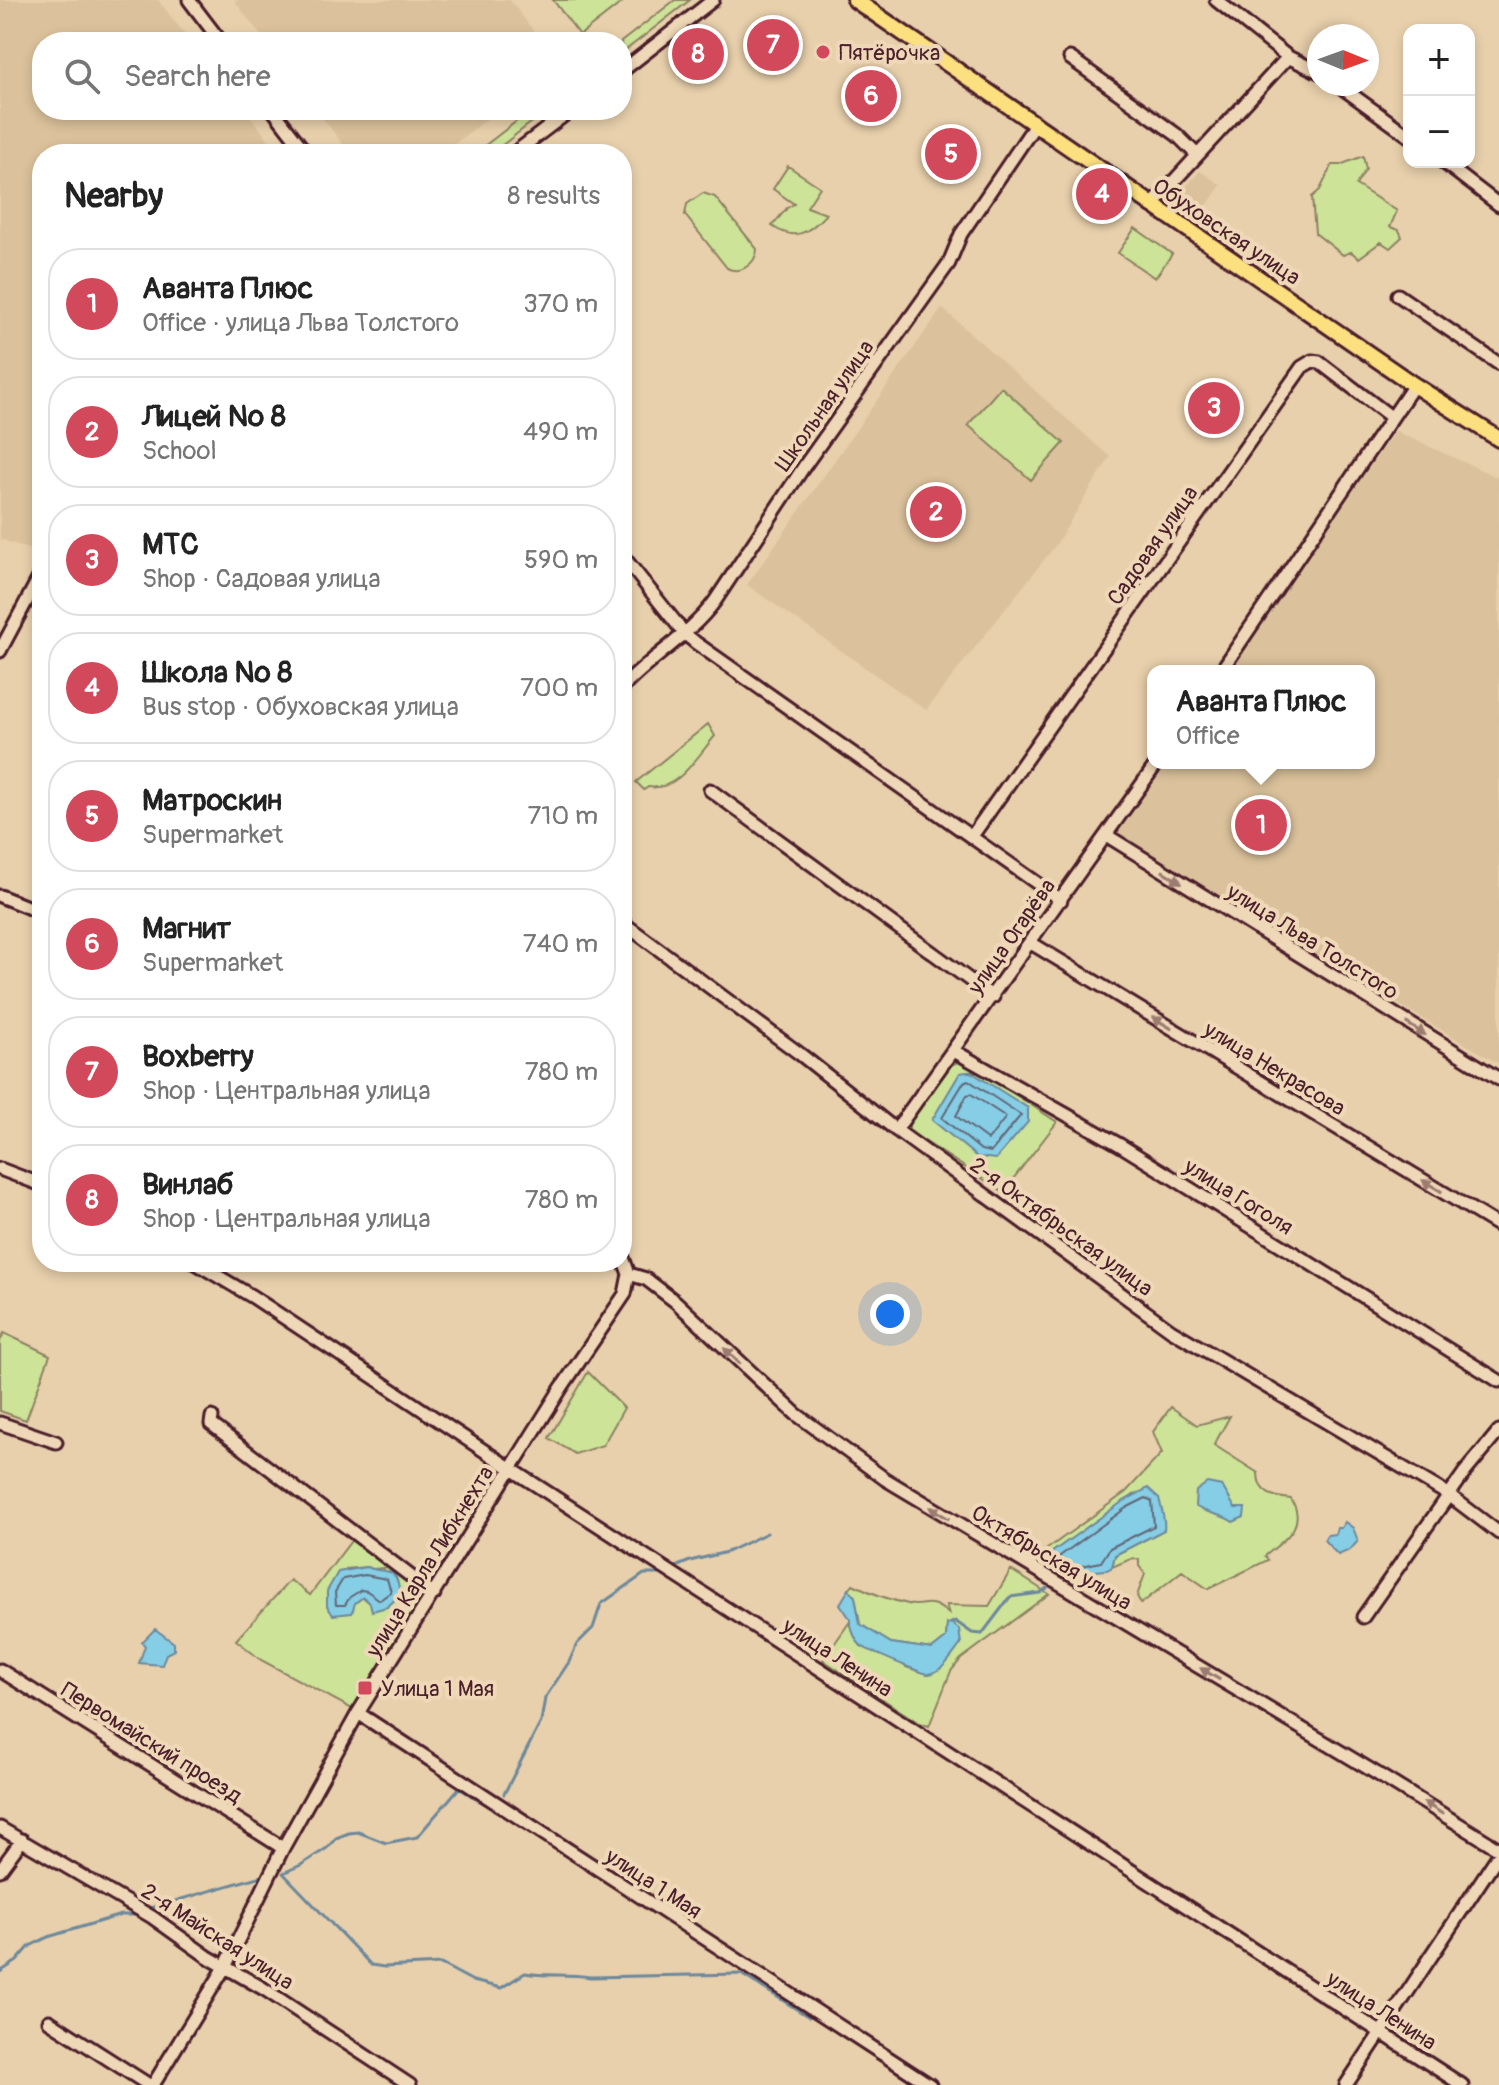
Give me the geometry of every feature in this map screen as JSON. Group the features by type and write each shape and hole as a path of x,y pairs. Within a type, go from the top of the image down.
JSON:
{"main road":[{"name":"Обуховская улица","path":"855,0 1151,206 1414,385 1499,439"}],"street":[{"path":"189,0 213,32"},
{"path":"632,63 713,0"},
{"path":"1216,0 1288,57 1307,66"},
{"path":"1151,206 1288,57"},
{"path":"1070,58 1177,135 1197,155"},
{"path":"1354,96 1403,132"},
{"path":"281,120 299,144"},
{"path":"526,144 558,120"},
{"name":"Школьная улица","path":"632,679 698,622 715,601 805,465 949,263 961,234 1035,125"},
{"path":"1451,168 1499,205"},
{"path":"1398,295 1499,364"},
{"name":"Садовая улица","path":"972,836 1302,367 1312,361 1319,362 1391,417"},
{"path":"1225,665 1414,385"},
{"path":"632,568 684,633 1061,900"},
{"path":"0,651 32,591"},
{"name":"улица Огарёва","path":"896,1130 1153,769"},
{"path":"710,790 993,997"},
{"name":"улица Льва Толстого","path":"1106,835 1499,1079"},
{"path":"0,896 32,909"},
{"name":"2-я Октябрьская улица","path":"632,929 800,1054 896,1130 1171,1330 1449,1495 1499,1533"},
{"name":"улица Некрасова","path":"1031,943 1499,1226"},
{"name":"улица Гоголя","path":"954,1051 1120,1145 1499,1381"},
{"path":"0,1169 32,1181"},
{"name":"улица Ленина","path":"210,1272 1462,2085"},
{"name":"улица Карла Либкнехта","path":"151,2085 225,1967 283,1848 358,1713 562,1387 625,1294 629,1274"},
{"name":"Октябрьская улица","path":"629,1274 646,1279 676,1302 786,1406 885,1479 1371,1770 1499,1852"},
{"path":"212,1417 211,1424 434,1594"},
{"path":"0,1423 56,1442"},
{"path":"1363,1617 1449,1495 1499,1431"},
{"name":"Первомайский проезд","path":"0,1670 283,1848"},
{"name":"улица 1 Мая","path":"358,1713 930,2085"},
{"name":"2-я Майская улица","path":"0,1828 152,1917 188,1944 264,1989 410,2085"},
{"path":"0,1870 22,1840"},
{"path":"1346,2085 1499,1852"},
{"path":"49,2021 151,2085"}],"shaded area":[{"path":"0,0 158,0 183,32 32,32 32,120 253,120 272,144 32,144 32,550 0,539"},
{"path":"234,0 510,0 534,32 258,32"},
{"path":"324,120 486,120 454,144 342,144"},
{"path":"1200,171 1221,185 1205,208 1181,192"},
{"path":"942,308 1110,457 1055,546 926,710 747,585"},
{"path":"1395,431 1499,478 1499,1064 1112,834 1158,769 1375,769 1375,665 1231,665"}],"green space":[{"path":"553,0 625,0 584,32 578,32"},
{"path":"675,0 690,0 632,45 632,33"},
{"path":"518,120 534,120 504,144 487,144"},
{"path":"1363,156 1366,169 1356,185 1397,211 1390,227 1399,230 1402,237 1390,248 1381,242 1359,258 1351,252 1343,255 1315,233 1312,197 1320,190 1332,165"},
{"path":"788,166 820,187 807,207 826,214 808,230 795,234 772,226 794,204 773,189"},
{"path":"703,193 715,197 757,249 754,259 746,267 737,270 727,268 685,215 687,204"},
{"path":"1135,228 1172,254 1155,278 1118,253"},
{"path":"1001,387 1064,443 1031,480 968,425"},
{"path":"708,724 715,736 678,778 669,784 644,790 636,782"},
{"path":"958,1062 972,1066 1057,1122 1003,1192 909,1131 909,1122 951,1065"},
{"path":"4,1333 50,1355 26,1420 0,1411 0,1341"},
{"path":"588,1372 624,1408 603,1445 575,1454 549,1438"},
{"path":"1171,1407 1197,1425 1230,1416 1214,1445 1258,1473 1261,1486 1268,1493 1291,1499 1297,1517 1292,1532 1265,1556 1268,1560 1208,1589 1182,1571 1141,1604 1137,1596 1145,1574 1139,1560 1133,1558 1112,1567 1115,1555 1158,1533 1159,1498 1135,1494 1051,1553 1050,1566 1043,1552 1126,1492 1162,1453 1153,1432"},
{"path":"354,1537 426,1594 352,1709 261,1660 236,1640 290,1580 310,1595","holes":["384,1568 370,1603 363,1597 355,1603 346,1569"]},
{"path":"1011,1570 1049,1594 961,1659 951,1671 929,1726 919,1723 823,1660 851,1620 850,1626 861,1646 928,1674 940,1669 961,1644 947,1624 946,1638 932,1649 891,1643 860,1624 855,1597 849,1589 853,1584 901,1602 935,1605 949,1614 946,1605 989,1606"}],"water":[{"path":"971,1072 1028,1108 1028,1122 996,1159 977,1157 932,1120 960,1073"},
{"path":"1207,1483 1222,1486 1235,1508 1245,1508 1244,1517 1233,1522 1195,1506 1196,1491"},
{"path":"1148,1488 1159,1498 1164,1530 1115,1555 1112,1567 1107,1570 1072,1575 1050,1566 1051,1553 1122,1502"},
{"path":"1345,1522 1353,1528 1358,1541 1350,1550 1338,1555 1324,1540 1327,1535 1335,1534"},
{"path":"366,1567 393,1574 400,1595 387,1607 372,1611 370,1603 363,1597 355,1603 352,1613 333,1615 327,1606 327,1591 338,1572"},
{"path":"849,1589 855,1597 860,1624 891,1643 932,1649 946,1638 947,1624 951,1623 959,1629 961,1644 943,1666 929,1674 868,1650 856,1639 851,1620 840,1604"},
{"path":"155,1629 174,1643 174,1650 166,1654 162,1665 139,1663 145,1646 142,1642"}],"waterway":[{"path":"673,1568 727,1552 767,1533"},
{"path":"504,1794 541,1722 545,1698 577,1644 593,1628 601,1604 644,1574 662,1574"},
{"path":"951,1623 955,1621 972,1633 982,1634 1010,1597 1040,1593 1047,1588"},
{"path":"493,1809 459,1788 417,1837 386,1843 358,1832 349,1833 336,1838 327,1848 301,1865 283,1873 371,1965 441,1964 473,1981 501,1988 525,1973 590,1977 741,1974 809,2017"},
{"path":"147,1909 265,1875"},
{"path":"0,1972 17,1961 30,1946 48,1937 121,1915 138,1915"}],"place":[{"name":"Boxberry","path":"773,45"},
{"name":"Пятёрочка","path":"823,52"},
{"name":"Винлаб","path":"698,54"},
{"name":"Магнит","path":"871,96"},
{"name":"Матроскин","path":"951,154"},
{"name":"Школа № 8","path":"1102,194"},
{"name":"МТС","path":"1214,408"},
{"name":"Лицей № 8","path":"936,512"},
{"name":"Аванта Плюс","path":"1261,825"},
{"name":"Улица 1 Мая","path":"365,1688"}]}
